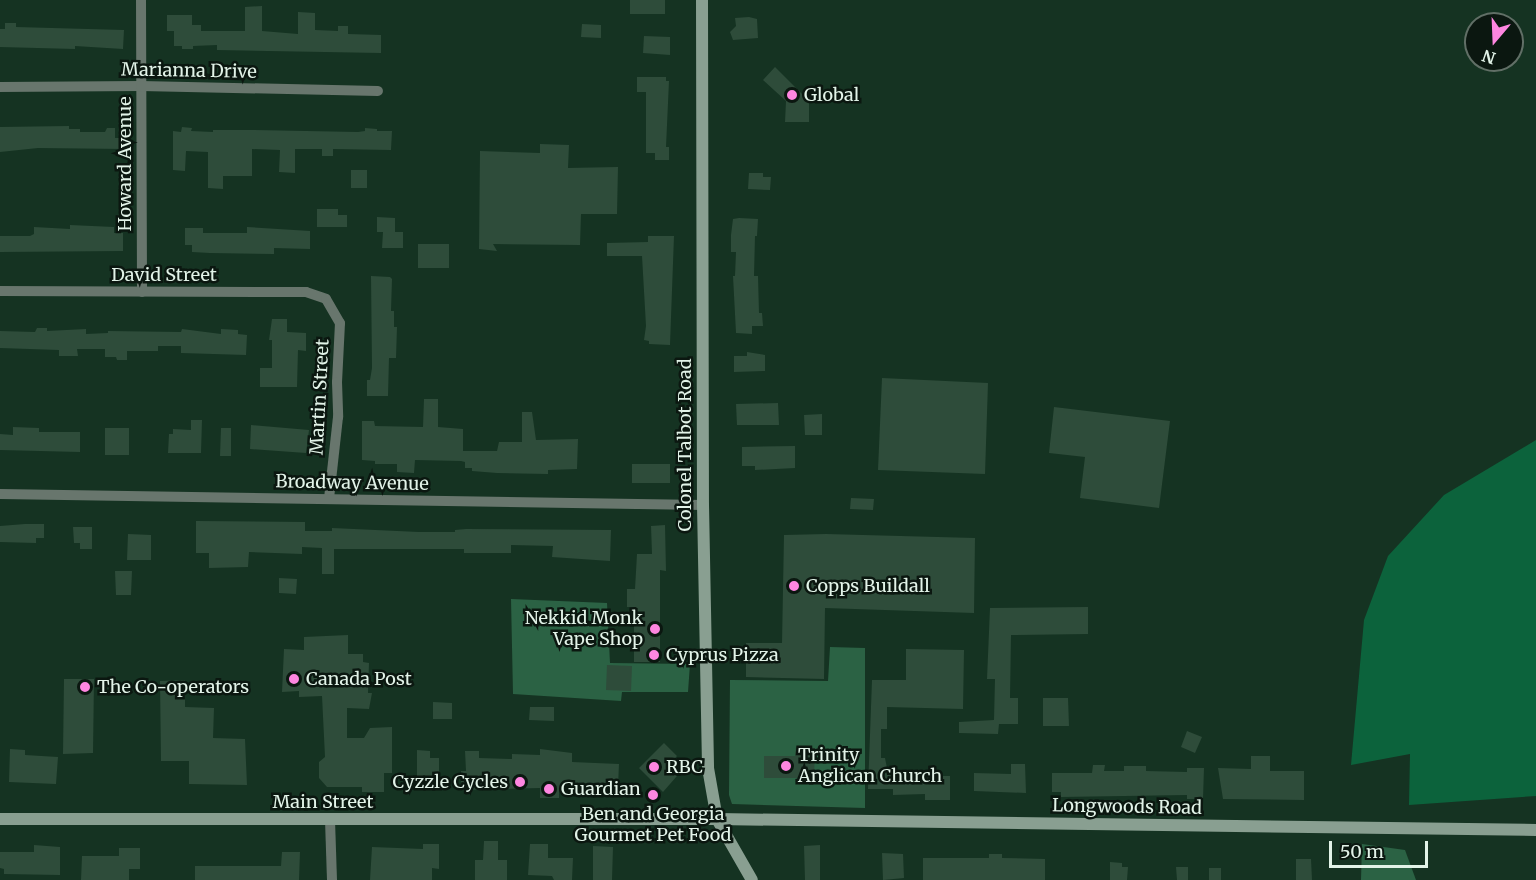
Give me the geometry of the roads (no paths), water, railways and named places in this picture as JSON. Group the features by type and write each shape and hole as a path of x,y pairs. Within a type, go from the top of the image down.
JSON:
{"main road":[{"name":"Colonel Talbot Road","path":"702,0 703,505 708,768 717,819 752,880"},
{"name":"Main Street","path":"0,819 717,819"},
{"name":"Longwoods Road","path":"717,819 1536,830"}],"street":[{"name":"Howard Avenue","path":"141,0 142,292"},
{"name":"Marianna Drive","path":"0,87 141,86 378,91"},
{"name":"David Street","path":"0,291 306,292 326,299"},
{"name":"Martin Street","path":"326,299 340,323 338,417 329,500"},
{"name":"Broadway Avenue","path":"0,494 703,505"},
{"path":"330,820 332,880"}],"place":[{"name":"Global","path":"792,95"},
{"name":"Copps Buildall","path":"794,586"},
{"name":"Nekkid Monk Vape Shop","path":"655,629"},
{"name":"Cyprus Pizza","path":"654,655"},
{"name":"Canada Post","path":"294,679"},
{"name":"The Co-operators","path":"85,687"},
{"name":"Trinity Anglican Church","path":"786,766"},
{"name":"RBC","path":"654,767"},
{"name":"Cyzzle Cycles","path":"520,782"},
{"name":"Guardian","path":"549,789"},
{"name":"Ben and Georgia Gourmet Pet Food","path":"653,795"}]}
